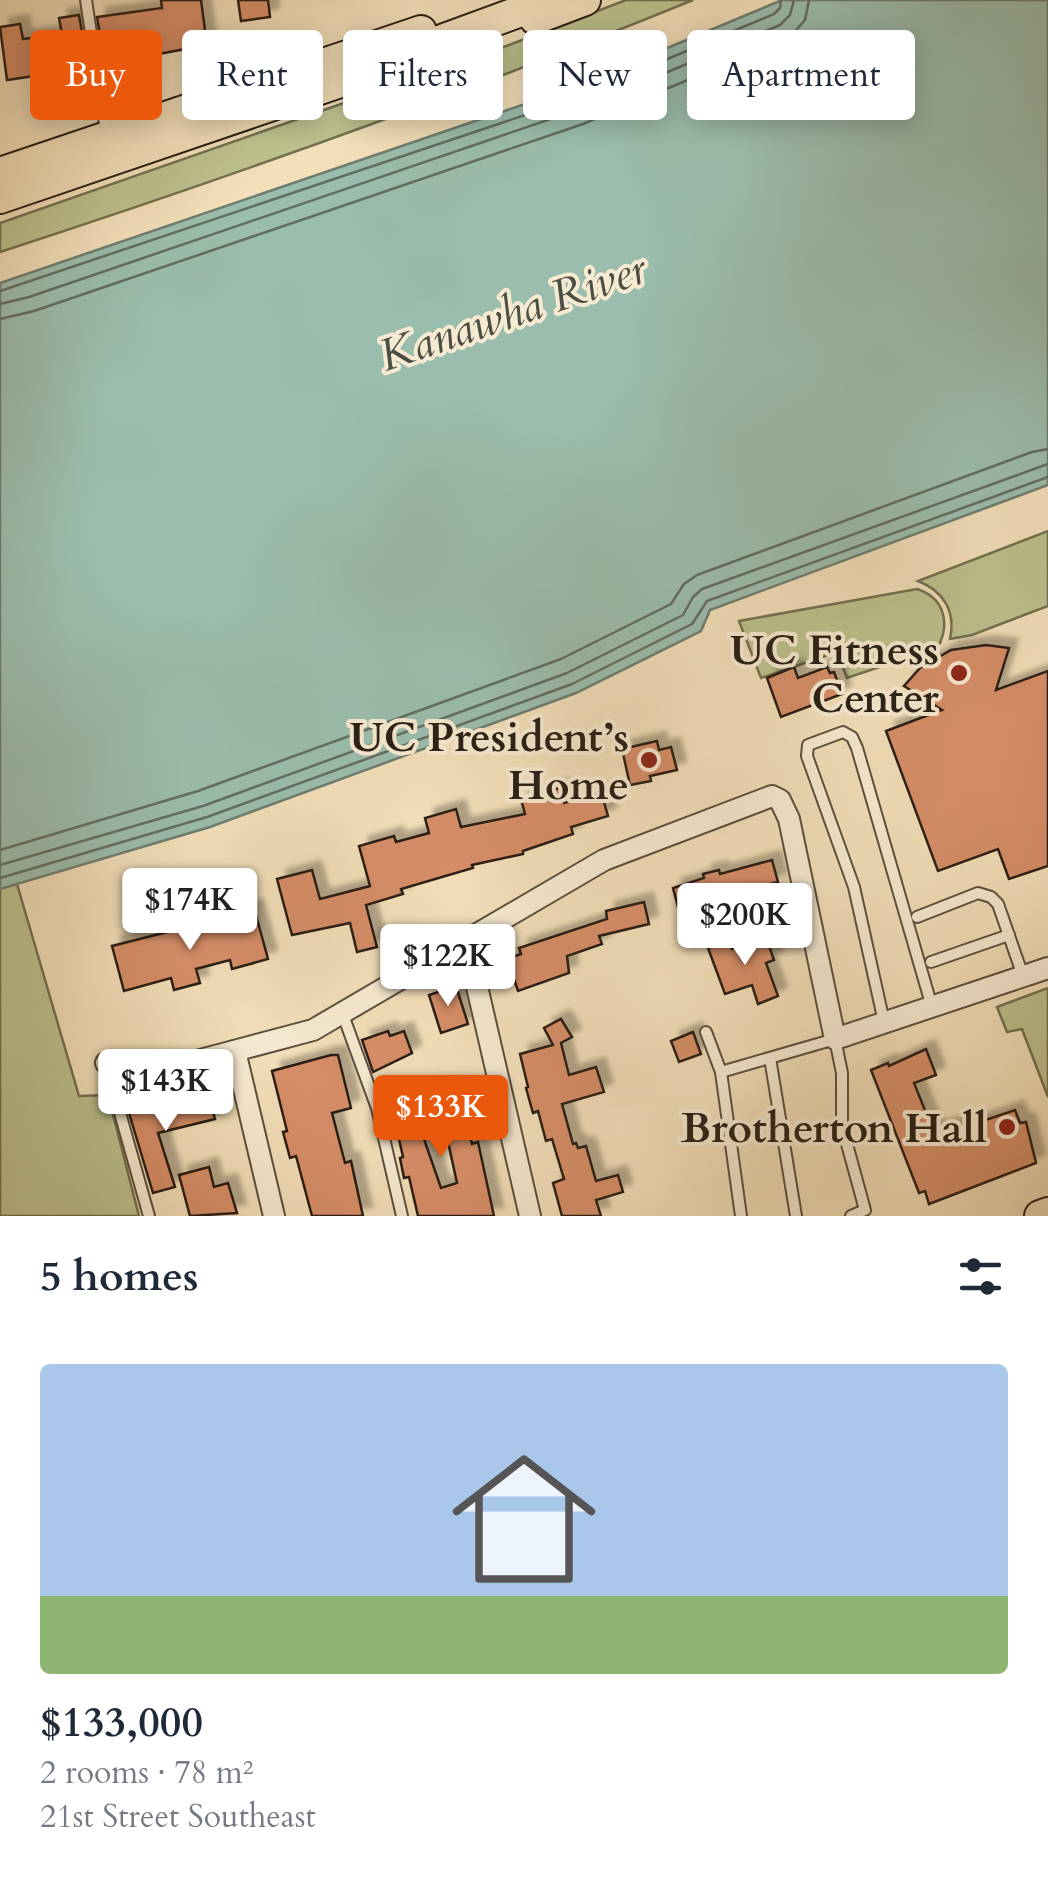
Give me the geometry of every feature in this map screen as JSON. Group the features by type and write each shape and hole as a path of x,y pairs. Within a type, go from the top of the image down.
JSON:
{"main road":[{"path":"503,31 585,0"},
{"path":"0,173 521,4"},
{"path":"460,30 521,4"},
{"path":"0,198 343,81"},
{"path":"1040,1216 1048,1213"}],"street":[{"path":"106,1063 136,1072 159,1070 313,1030 343,1016 604,860 772,796 780,800 789,819 836,1040 1048,968"},
{"path":"466,939 530,1216"},
{"path":"235,1051 274,1216"}],"lane":[{"path":"86,0 107,137"},
{"path":"884,1024 854,887 806,756 808,746 843,732 852,737 857,748 933,1008"},
{"path":"917,918 985,893 998,904 1024,977"},
{"path":"931,962 1009,935"},
{"path":"343,1016 377,1108 402,1216"},
{"path":"706,1032 721,1072 741,1216"},
{"path":"721,1072 836,1040 842,1074 842,1126 865,1210 851,1216"},
{"path":"770,1058 796,1216"},
{"path":"106,1063 149,1216"}],"green space":[{"path":"626,0 693,0 617,30 548,30"},
{"path":"523,40 523,67 503,75 503,47"},
{"path":"343,103 343,120 381,120 0,252 0,223 295,120 323,120 323,110"},
{"path":"1048,531 1048,606 972,635 950,639 951,620 946,604 935,590 918,581"},
{"path":"917,589 933,597 942,610 940,643 847,678 837,652 761,678 739,621"},
{"path":"17,884 79,1096 108,1095 139,1216 0,1216 0,888"},
{"path":"1048,988 1048,1097 1022,1029 1007,1032 997,1007"}],"water":[{"name":"Kanawha River","path":"782,0 1048,0 1048,485 710,610 701,631 576,693 210,827 0,889 0,283 478,120 503,120 503,112 523,105 523,120 667,120 667,48 687,40 687,120 915,120 915,30 710,30"}],"building":[{"path":"161,0 201,0 205,30 182,30 182,50 162,53 162,30 99,30 97,17 162,8"},
{"path":"238,0 268,0 270,17 241,21"},
{"path":"79,15 82,30 61,30 59,18"},
{"path":"20,24 23,39 30,38 30,77 7,80 0,27"},
{"path":"986,645 1009,648 996,690 1048,671 1048,866 1009,879 998,849 938,871 886,731 942,710 904,686 920,668 951,650"},
{"path":"794,667 798,678 827,667 830,673 834,672 842,694 781,717 767,678"},
{"name":"UC President’s Home","path":"657,741 659,750 671,747 677,770 630,785 622,749"},
{"path":"560,788 564,803 601,792 608,816 571,827 573,834 523,854 472,865 473,868 401,889 403,894 366,905 377,947 357,952 350,923 292,935 277,879 312,870 320,899 370,886 359,846 394,836 396,842 429,833 425,818 456,809 461,827 525,814 521,799"},
{"path":"772,860 778,882 678,907 673,888 704,878 703,874 719,870 720,874"},
{"path":"644,902 649,924 599,936 602,944 567,956 569,973 518,991 507,959 521,954 519,948 607,919 606,911"},
{"path":"254,908 268,959 232,969 230,960 196,969 200,983 174,990 171,978 124,991 112,946 183,928 185,934 238,919 237,913"},
{"path":"766,937 774,960 766,963 778,996 758,1004 752,985 725,994 708,948 729,941 732,949"},
{"path":"456,986 468,1024 441,1033 429,995"},
{"path":"561,1019 572,1037 561,1043 569,1075 596,1067 604,1092 562,1104 573,1144 578,1148 586,1146 596,1181 618,1175 623,1192 596,1200 601,1216 562,1216 553,1183 564,1179 552,1139 546,1141 538,1111 533,1113 526,1088 520,1054 553,1045 544,1028"},
{"path":"388,1031 390,1036 404,1031 412,1053 373,1072 362,1040"},
{"path":"693,1032 701,1054 679,1062 671,1041"},
{"name":"Brotherton Hall","path":"926,1049 936,1075 914,1083 933,1130 974,1124 1015,1110 1020,1123 1026,1122 1036,1163 929,1204 925,1191 919,1193 871,1070"},
{"path":"338,1055 351,1108 332,1113 345,1163 351,1161 363,1216 312,1216 296,1156 290,1158 283,1132 287,1131 272,1071"},
{"path":"459,1087 472,1144 478,1142 494,1216 418,1216 409,1177 404,1178 394,1117 389,1119 383,1099 407,1090 441,1188 457,1183 437,1092"},
{"path":"208,1094 215,1119 158,1133 175,1187 153,1193 129,1113"},
{"path":"209,1167 214,1187 228,1183 237,1213 190,1216 179,1175"}],"place":[{"name":"UC Fitness Center","path":"959,673"},
{"name":"UC President’s Home","path":"649,760"},
{"name":"Brotherton Hall","path":"1007,1127"}]}
